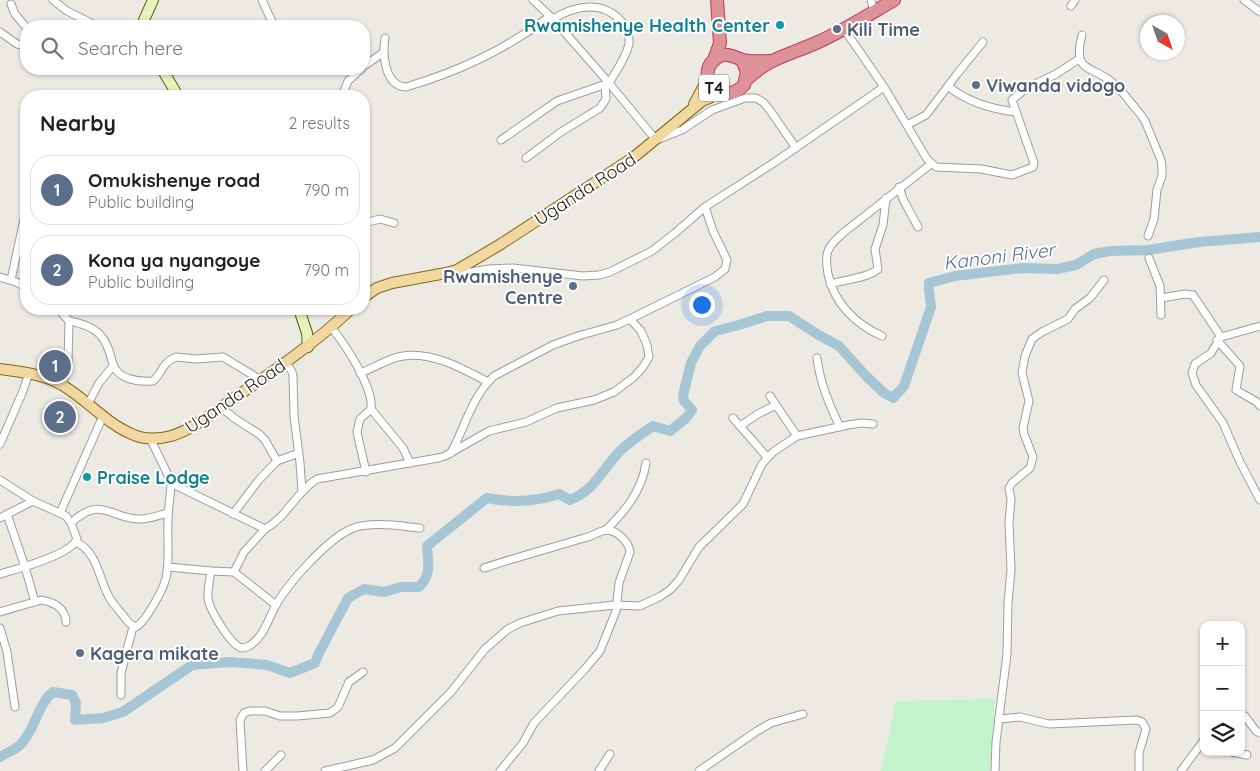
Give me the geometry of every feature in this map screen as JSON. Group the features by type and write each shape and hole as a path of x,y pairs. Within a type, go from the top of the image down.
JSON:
{"highway":[{"name":"T4","path":"717,0 720,43 708,72 708,78 715,89 726,94 739,90 747,79 770,61"},
{"name":"T4","path":"714,60 728,54 754,62 770,61 815,44 844,29 873,6 894,0"},
{"name":"T4","path":"719,31 725,36 738,58 746,65 747,79"}],"main road":[{"name":"Uganda Road","path":"689,111 702,92 708,78"},
{"name":"Uganda Road","path":"370,293 377,288 392,283 457,270 501,244 634,157 689,111 708,98 726,94"},
{"name":"Uganda Road","path":"0,369 48,378 62,385 117,426 134,436 165,437 178,433 232,400 308,346 344,315"}],"street":[{"path":"53,0 67,11 85,20"},
{"path":"144,20 153,0"},
{"path":"262,0 271,20"},
{"path":"533,0 551,18 656,140 682,130 712,110 745,98 756,98 769,109 796,148"},
{"path":"1244,0 1260,12"},
{"path":"11,4 14,14 20,20"},
{"path":"385,38 384,52 387,71 394,82 400,87 406,88 448,74 486,57 551,18 570,10 594,4 614,12 629,35 623,60 607,84 606,99 600,108 561,132 526,158"},
{"path":"844,29 884,87 930,164 936,167 981,169 1012,175 1033,167 1034,163 1012,102 1015,96 1025,89 1079,60"},
{"path":"0,32 20,45"},
{"path":"1082,35 1079,60 1086,67 1113,83 1141,116 1145,121 1161,160 1162,176 1157,190 1154,220 1148,236"},
{"path":"907,125 926,115 983,42"},
{"path":"370,62 384,52"},
{"path":"166,75 174,90"},
{"path":"344,90 348,81 354,75"},
{"path":"501,140 558,100 607,84"},
{"path":"948,86 955,92 977,103 1016,112"},
{"path":"457,270 471,272 513,268 570,275 598,275 610,272 652,251 705,207 796,148 884,87"},
{"path":"882,336 868,329 843,307 830,284 826,261 827,252 843,233 930,164"},
{"path":"899,187 903,199 918,227"},
{"path":"830,284 874,272 878,268 875,249 883,225 886,198"},
{"path":"450,453 473,405 494,376 553,345 618,325 716,277 725,269 727,260 713,231 705,207"},
{"path":"370,222 380,219 394,223"},
{"path":"11,280 20,238"},
{"path":"1149,258 1160,286 1161,315"},
{"path":"0,277 20,284"},
{"path":"995,771 1007,654 1008,603 1012,570 1009,522 1011,500 1009,488 1012,483 1030,468 1033,457 1023,428 1029,401 1022,373 1025,356 1032,339 1068,319 1075,309 1090,298 1104,280"},
{"path":"1161,298 1185,294 1193,295 1219,338 1240,366 1236,390 1257,402 1260,406"},
{"path":"64,315 69,321 99,334 110,350 113,366 118,373 127,378 153,381 163,366 169,360 176,357 196,359 224,357 261,380"},
{"path":"301,315 307,333 308,346"},
{"path":"234,572 244,552 265,529 276,522 302,491 317,479 430,460 450,453 489,431 526,422 557,408 594,400 614,392 634,377 649,357 647,345 641,331 630,319"},
{"path":"62,385 68,364 69,321"},
{"path":"1260,326 1219,338 1211,353 1193,368 1192,378 1222,423 1260,500"},
{"path":"331,327 347,348 360,373 371,399 371,410 403,448 410,463"},
{"path":"360,373 392,359 414,355 445,362 488,382"},
{"path":"817,358 819,377 824,393 840,426"},
{"path":"286,362 293,376 294,416 302,491"},
{"path":"88,404 99,383 113,366"},
{"path":"0,444 23,391 28,374"},
{"path":"770,396 797,436"},
{"path":"232,400 234,418"},
{"path":"740,426 776,405"},
{"path":"221,407 259,434 265,440 277,461"},
{"path":"366,472 357,432 360,419 371,410"},
{"path":"60,513 103,416"},
{"path":"733,418 767,457"},
{"path":"325,771 373,760 395,748 451,692 485,649 508,629 520,623 558,612 615,605 640,606 649,603 671,589 680,580 699,548 742,504 767,457 797,436 840,426 862,423 872,424"},
{"path":"150,438 172,482 188,492 265,529"},
{"path":"233,514 258,481 277,461 299,453"},
{"path":"484,568 586,538 606,530 635,497 641,484 646,463"},
{"path":"0,480 33,501 60,513 71,523 77,538 76,542"},
{"path":"121,695 121,673 134,627 138,626 143,620 166,579 168,567 168,513 172,482"},
{"path":"0,518 33,501"},
{"path":"71,523 84,512 91,510 104,510 141,519 168,513"},
{"path":"7,514 26,567 34,602"},
{"path":"211,572 208,597 210,605 219,622 238,646 246,647 256,639 266,626 276,605 304,568 340,535 352,529 380,525 420,528"},
{"path":"500,771 524,743 534,723 596,658 605,642 616,611 615,605 619,583 630,552 629,547 620,537 606,530"},
{"path":"0,574 26,567 64,551 76,542"},
{"path":"76,542 90,553 108,596 134,627"},
{"path":"168,567 211,572 234,572 276,605"},
{"path":"0,612 34,602 47,601 65,614 66,622"},
{"path":"0,628 7,652 15,707"},
{"path":"243,771 240,720 244,713 265,711 280,716 330,713 338,707 349,682 363,672"},
{"path":"699,771 771,723 803,714"},
{"path":"1245,716 1260,733"},
{"path":"999,719 1020,717 1049,724 1137,720 1142,722 1146,729 1139,753 1139,771"},
{"path":"1181,771 1200,745"},
{"path":"599,771 610,754"},
{"path":"265,771 281,756"}],"green space":[{"path":"995,699 990,771 881,771 896,701"}],"waterway":[{"name":"Kanoni River","path":"0,757 18,747 25,739 43,704 53,692 72,695 76,703 75,720 103,718 123,712 192,665 230,662 267,665 290,673 315,663 348,598 364,589 384,592 401,587 419,587 428,573 427,546 487,498 523,501 559,494 570,500 586,491 619,452 640,435 653,426 670,431 686,418 692,410 684,401 683,395 691,363 700,346 715,331 767,316 789,316 839,346 866,376 884,393 893,398 904,386 931,307 929,283 955,276 1023,268 1057,269 1076,265 1094,254 1110,251 1148,250 1199,242 1260,237"}],"place":[{"name":"Rwamishenye Health Center","path":"780,25"},
{"name":"Kili Time","path":"837,29"},
{"name":"Viwanda vidogo","path":"976,85"},
{"name":"Rwamishenye Centre","path":"573,286"},
{"name":"Omukishenye road","path":"55,366"},
{"name":"Kona ya nyangoye","path":"60,417"},
{"name":"Praise Lodge","path":"87,477"},
{"name":"Kagera mikate","path":"80,653"}]}
